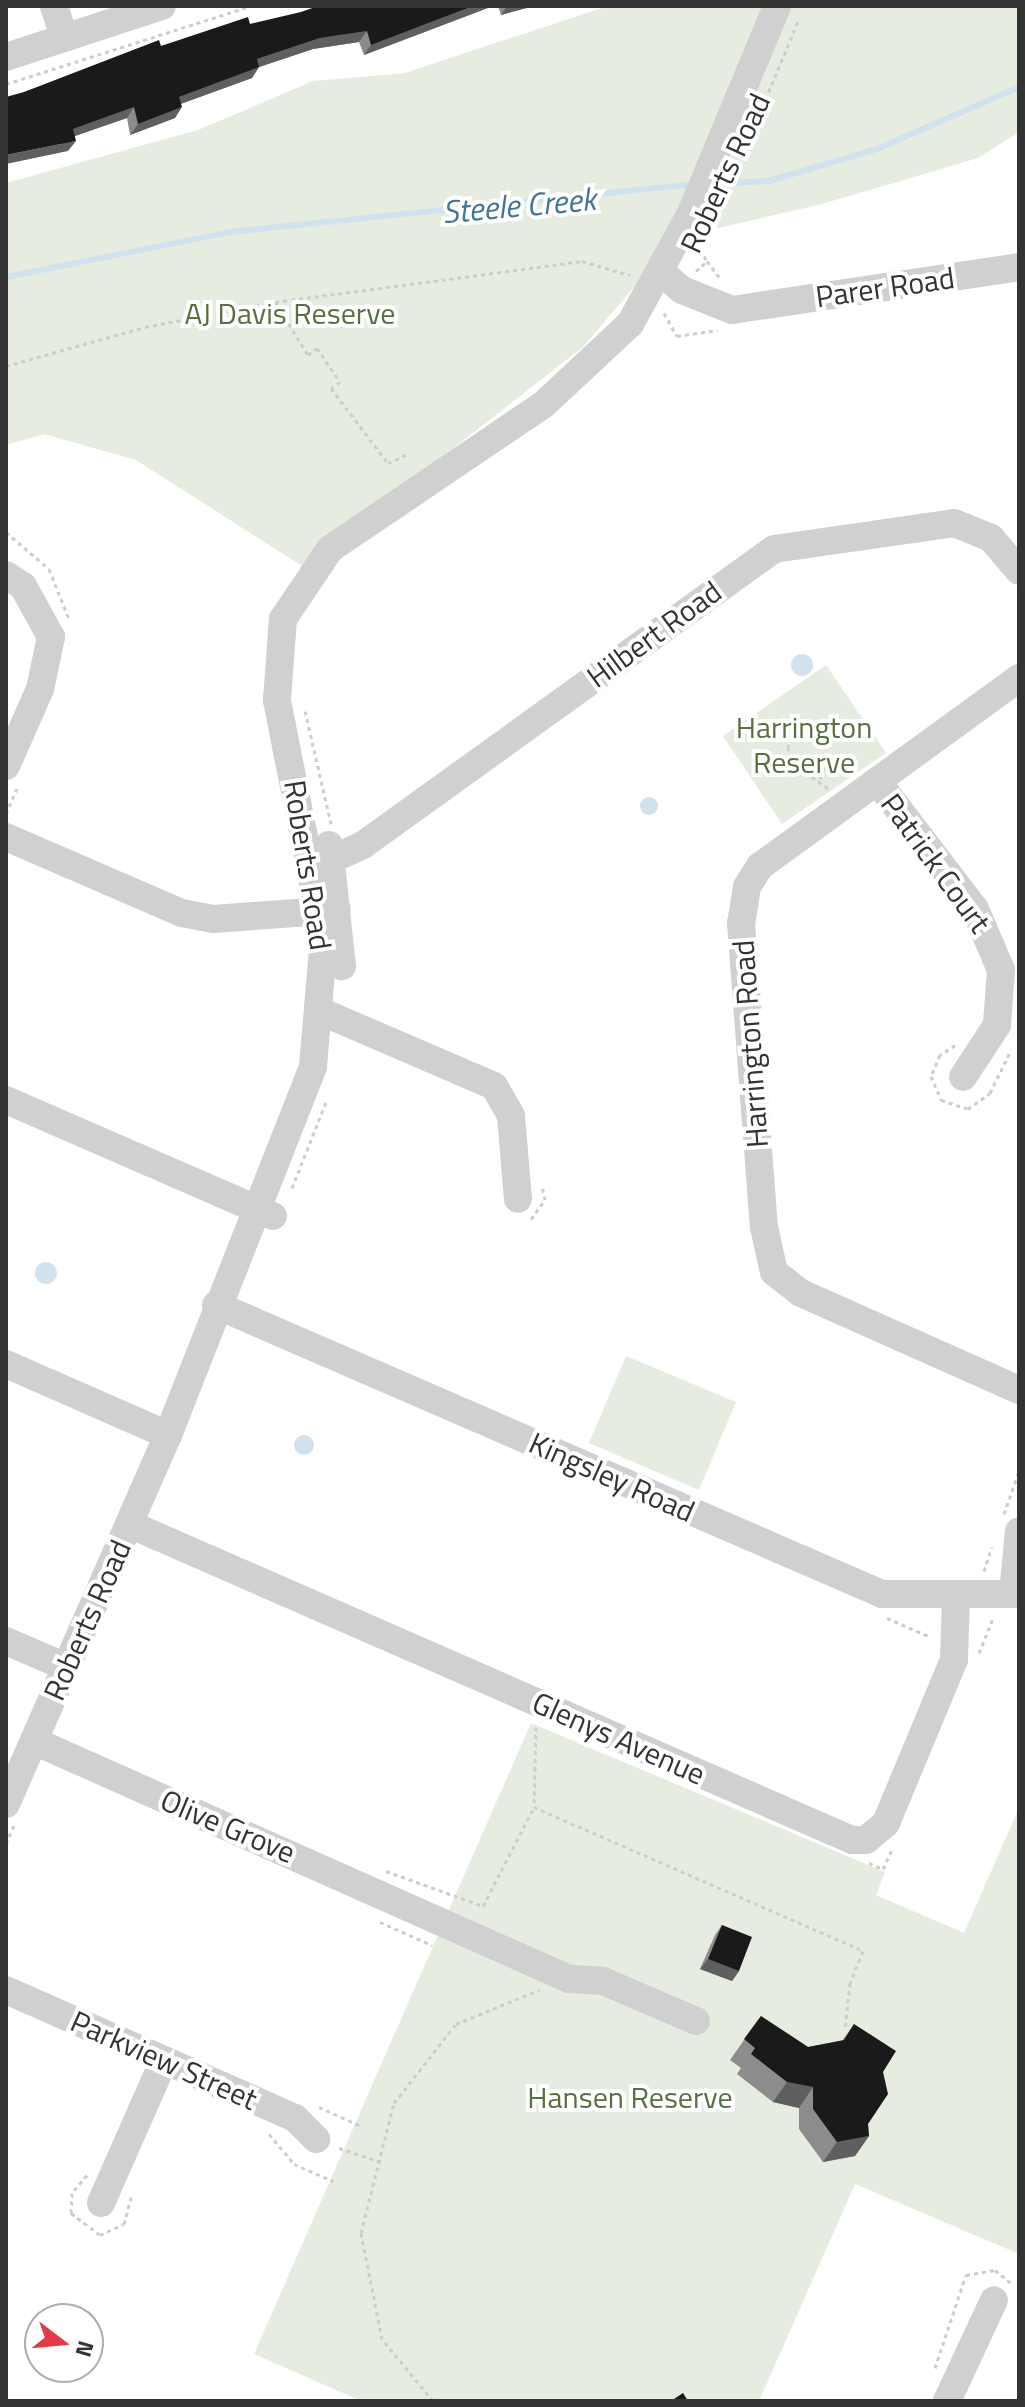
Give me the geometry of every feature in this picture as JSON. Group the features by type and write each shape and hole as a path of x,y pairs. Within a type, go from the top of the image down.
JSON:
{"street":[{"path":"54,6 64,36"},
{"path":"6,57 162,6"},
{"name":"Roberts Road","path":"729,161 777,6"},
{"name":"Roberts Road","path":"12,1811 34,1741 224,1308 273,1207 331,1014 331,910 323,865 277,700 281,627 303,581 330,549 433,485 564,389 641,322 701,222 796,6"},
{"name":"Parer Road","path":"663,285 718,308 751,307 1019,267"},
{"name":"Hilbert Road","path":"323,865 774,549 954,523 991,538 1019,571"},
{"path":"6,575 23,586 51,637 40,689 6,766"},
{"name":"Harrington Road","path":"1019,678 760,866 743,899 766,1253 793,1289 1019,1390"},
{"name":"Patrick Court","path":"877,781 975,909 1001,970 997,1025 963,1077"},
{"path":"6,837 182,913 213,919 331,910"},
{"path":"331,1014 473,1071 502,1093 511,1116 524,1200"},
{"path":"6,1100 273,1207"},
{"name":"Kingsley Road","path":"224,1308 882,1594 956,1597 1016,1594"},
{"path":"6,1364 168,1435"},
{"name":"Glenys Avenue","path":"129,1524 852,1840 866,1840 886,1823 954,1660 956,1597"},
{"path":"1016,1594 1019,1531"},
{"path":"6,1641 66,1667"},
{"name":"Olive Grove","path":"34,1741 422,1909 569,1979 603,1981 696,2021"},
{"name":"Parkview Street","path":"6,1990 295,2118 316,2139"},
{"path":"101,2203 164,2060"},
{"path":"947,2401 994,2300"}],"path":[{"path":"6,84 251,6"},
{"path":"729,161 803,6"},
{"path":"701,222 699,250 707,261"},
{"path":"6,366 145,327 275,302 582,261 663,285 641,322"},
{"path":"275,302 308,355 317,348 340,382 331,388 388,463 410,453"},
{"path":"301,695 336,830"},
{"path":"795,721 789,756 831,791"},
{"path":"820,781 828,755"},
{"path":"820,799 843,782"},
{"path":"967,1041 940,1055 931,1076 941,1100 968,1109 990,1093 1015,1037"},
{"path":"273,1207 328,1096"},
{"path":"524,1200 545,1200 536,1217 524,1200"},
{"path":"371,1867 483,1906 534,1807"},
{"path":"6,1844 12,1811"},
{"path":"433,2401 382,2339 361,2233 394,2103 456,2024 569,1979"},
{"path":"316,2139 381,2162"}],"green space":[{"name":"AJ Davis Reserve","path":"608,6 1019,6 1019,132 978,158 822,204 718,228 711,219 679,216 635,286 583,347 302,566 136,460 44,434 6,445 6,183 198,130 313,81 405,73"},
{"name":"Harrington Reserve","path":"826,665 886,753 782,824 723,736"},
{"path":"626,1356 736,1402 699,1490 589,1443"},
{"name":"Hansen Reserve","path":"531,1723 885,1872 876,1895 964,1933 1019,1808 1019,2254 855,2184 759,2401 361,2401 254,2354"}],"water":[{"path":"802,654 810,657 813,665 810,673 802,676 794,673 791,665 794,657"},
{"path":"649,797 658,806 649,815 640,806"},
{"path":"46,1262 57,1273 46,1284 35,1273"},
{"path":"300,1435 308,1435 314,1445 308,1455 300,1455 294,1449 294,1441"}],"building":[{"path":"318,6 473,6 371,45 367,31 320,38 257,59 259,67 179,97 182,107 138,124 134,107 73,129 76,141 6,155 6,97 159,40 161,46 248,17 250,24"},
{"path":"722,1925 752,1937 739,1971 708,1959"},
{"path":"761,2016 808,2047 844,2040 854,2024 896,2051 883,2072 888,2094 868,2124 869,2136 837,2142 813,2109 813,2087 787,2082 751,2054 755,2048 744,2039"},
{"path":"683,2393 688,2401 671,2401"}],"waterway":[{"name":"Steele Creek","path":"710,184 769,181 877,149 1019,87"},
{"name":"Steele Creek","path":"6,277 229,232 695,184"}]}
